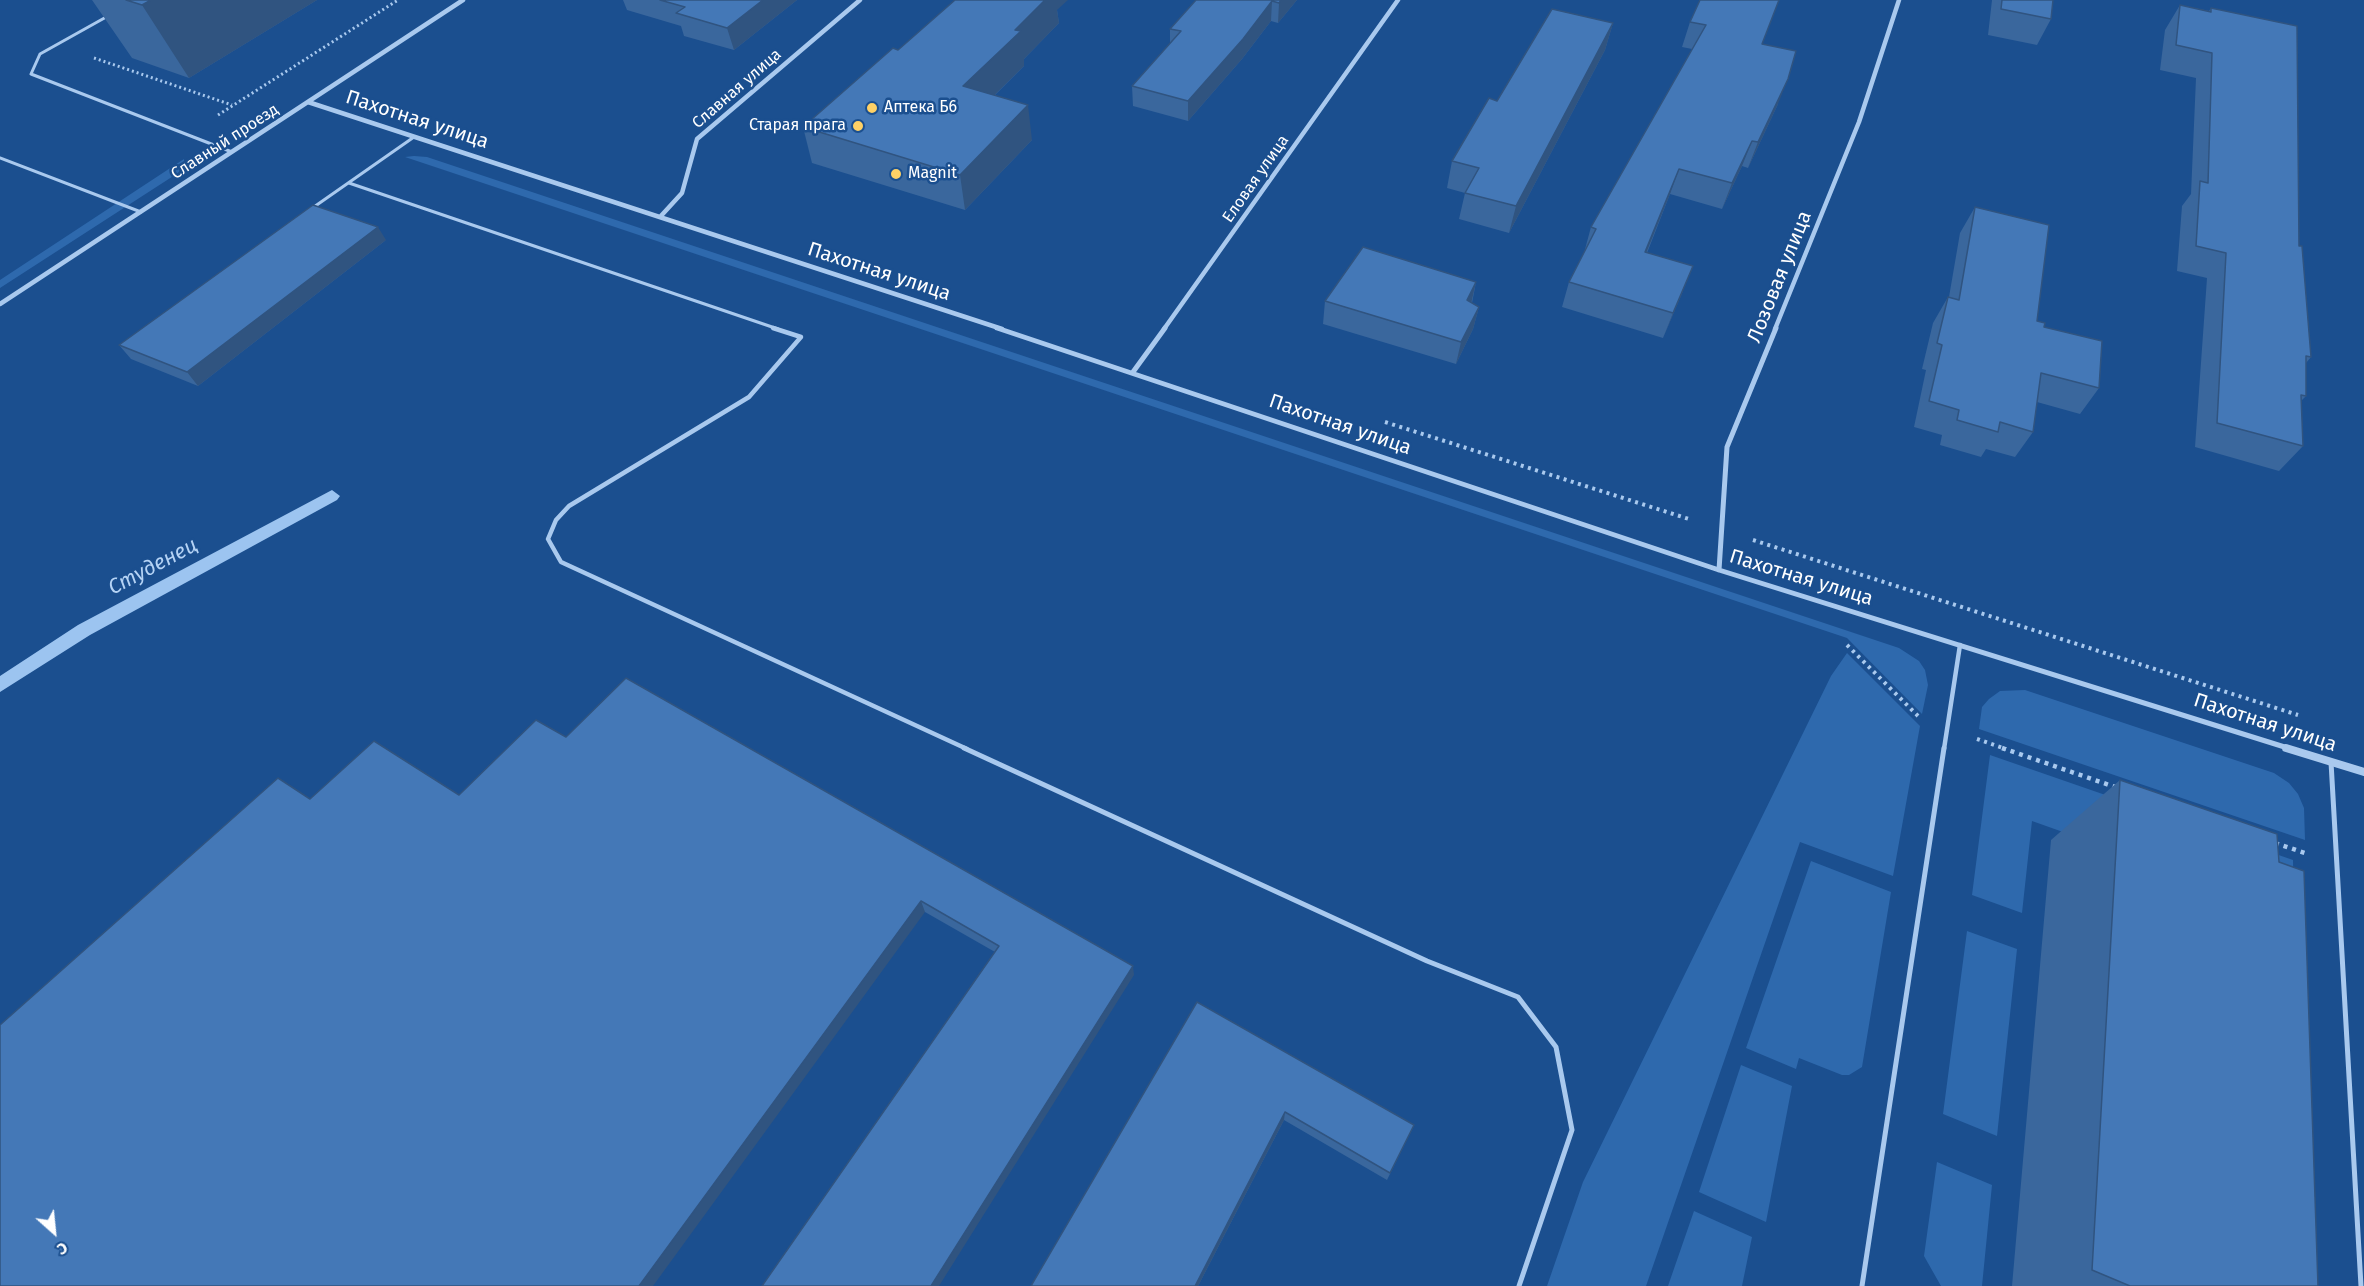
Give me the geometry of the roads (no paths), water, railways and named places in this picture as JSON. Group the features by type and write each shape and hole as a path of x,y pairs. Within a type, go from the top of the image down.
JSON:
{"street":[{"name":"Славный проезд","path":"0,304 463,0"},
{"name":"Славная улица","path":"660,217 682,193 697,139 860,0"},
{"name":"Еловая улица","path":"1133,372 1398,0"},
{"name":"Лозовая улица","path":"1719,570 1727,447 1859,122 1899,0"},
{"name":"Пахотная улица","path":"308,102 1133,372 1719,570 2364,772"}],"lane":[{"path":"118,11 40,54 31,74 232,152"},
{"path":"310,210 414,137"},
{"path":"0,158 141,212"},
{"path":"349,183 801,337 749,397 570,506 556,520 548,539 561,562 1427,962 1518,997 1556,1047 1572,1130 1519,1286"},
{"path":"1862,1286 1960,645"},
{"path":"2331,761 2361,1286"}],"waterway":[{"name":"Студенец","path":"0,685 84,630 332,496"}],"place":[{"name":"Аптека Б6","path":"872,108"},
{"name":"Старая прага","path":"858,126"},
{"name":"Magnit","path":"896,174"}]}
